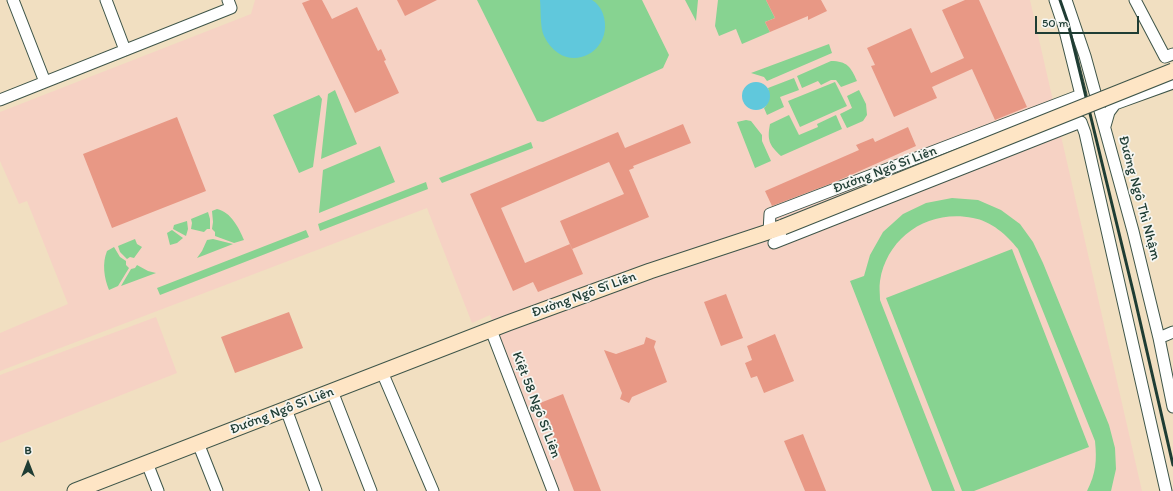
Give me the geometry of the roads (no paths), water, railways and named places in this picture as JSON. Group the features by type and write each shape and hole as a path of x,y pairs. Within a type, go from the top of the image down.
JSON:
{"street":[{"path":"13,0 45,82"},
{"path":"106,0 124,50"},
{"path":"0,100 231,8 228,0"},
{"name":"Đường Ngô Sĩ Liên","path":"775,234 770,214 1081,95 1064,27 1055,0"},
{"name":"Đường Ngô Thì Nhậm","path":"1066,0 1085,56 1133,231 1159,338 1173,407"},
{"path":"1135,0 1165,57 1173,54"},
{"name":"Đường Ngô Sĩ Liên","path":"75,491 491,330 650,271 775,234 1173,71"},
{"path":"1105,126 1109,112 1116,104 1173,83"},
{"path":"775,234 1081,122 1087,140 1166,491"},
{"name":"Kiệt 58 Ngô Sĩ Liên","path":"491,330 553,491"},
{"path":"1159,338 1173,332"},
{"path":"382,372 433,491"},
{"path":"332,391 371,491"},
{"path":"286,409 316,491"},
{"path":"198,443 217,491"},
{"path":"147,463 158,491"}],"water":[{"path":"540,0 592,0 596,3 603,14 605,28 602,40 596,49 586,55 575,58 564,56 553,49 543,33"},
{"path":"756,82 766,86 770,96 766,106 756,110 746,106 742,96 746,86"}],"railway":[{"path":"1060,0 1068,23 1134,295 1173,465"}]}
